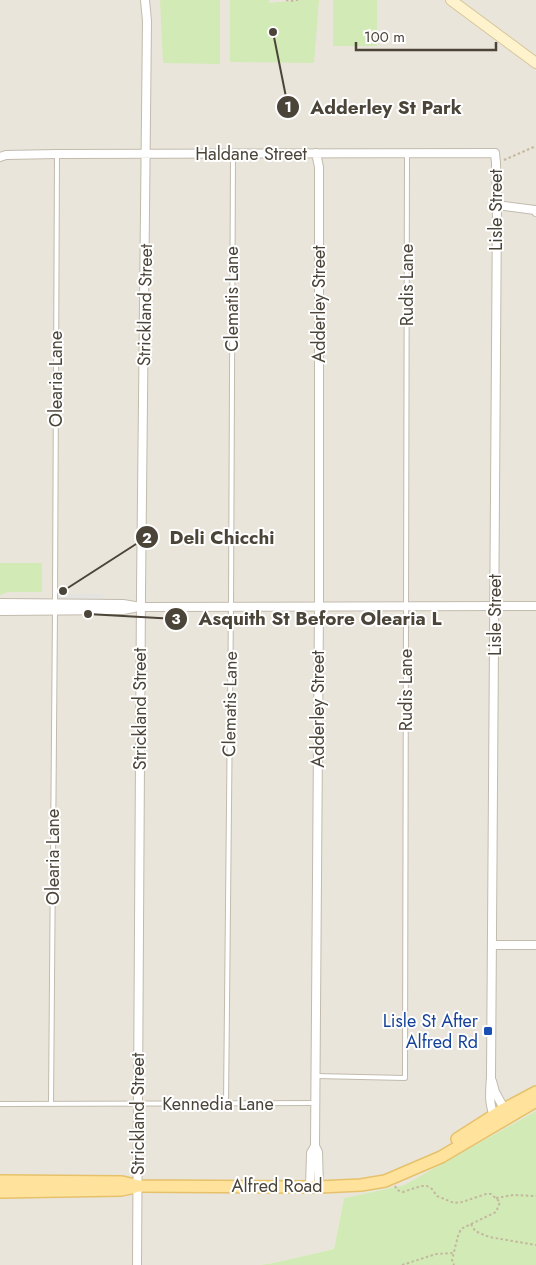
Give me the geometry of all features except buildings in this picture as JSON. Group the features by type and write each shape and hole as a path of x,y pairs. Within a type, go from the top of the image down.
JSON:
{"main road":[{"name":"Alfred Road","path":"501,1116 536,1092"},
{"name":"Alfred Road","path":"0,1192 121,1190 139,1186 315,1187 361,1185 385,1181 412,1170 439,1150 501,1116 536,1101"},
{"name":"Alfred Road","path":"0,1181 122,1182 139,1186"}],"street":[{"name":"Strickland Street","path":"137,1265 147,21 145,0"},
{"path":"451,0 536,63"},
{"name":"Adderley Street","path":"315,1187 318,1152 315,1146 319,607 319,167 316,153"},
{"name":"Haldane Street","path":"2,155 495,153"},
{"name":"Lisle Street","path":"495,153 497,204 493,945 491,1077 489,1095 490,1106 501,1116"},
{"path":"497,204 534,210 536,212"},
{"path":"0,603 123,610 141,606 536,606"},
{"path":"0,611 55,607"},
{"path":"493,945 536,945"},
{"name":"Lisle Street","path":"491,1077 501,1116"}],"lane":[{"name":"Clematis Lane","path":"226,1104 233,153"},
{"name":"Rudis Lane","path":"316,1076 405,1078 407,153"},
{"name":"Olearia Lane","path":"52,1104 58,154"},
{"name":"Kennedia Lane","path":"0,1104 316,1103"}],"path":[{"path":"286,0 298,0"},
{"path":"495,153 505,160 536,146"},
{"path":"392,1178 397,1190 403,1192 427,1186 437,1196 454,1203 486,1194 491,1194 500,1202 496,1212 492,1215 461,1229 452,1260 454,1265"},
{"path":"496,1198 513,1195 536,1196"},
{"path":"471,1224 475,1231 490,1238 536,1245"},
{"path":"402,1265 436,1254 454,1253"}],"shaded area":[{"path":"0,0 536,0 536,1111 404,1185 344,1198 334,1249 259,1265 0,1265"},
{"path":"58,594 103,594 103,601 58,600"}],"green space":[{"path":"160,0 220,0 220,64 163,63"},
{"path":"230,0 269,0 269,3 319,0 314,63 230,62"},
{"path":"333,0 377,0 377,46 333,46"},
{"path":"0,563 42,563 42,592 8,592 0,595"},
{"path":"536,1111 536,1265 259,1265 334,1249 344,1198 404,1185"}],"place":[{"name":"Adderley St Park","path":"273,32"},
{"name":"Deli Chicchi","path":"63,591"},
{"name":"Asquith St Before Olearia L","path":"88,614"},
{"name":"Lisle St After Alfred Rd","path":"488,1031"}]}
